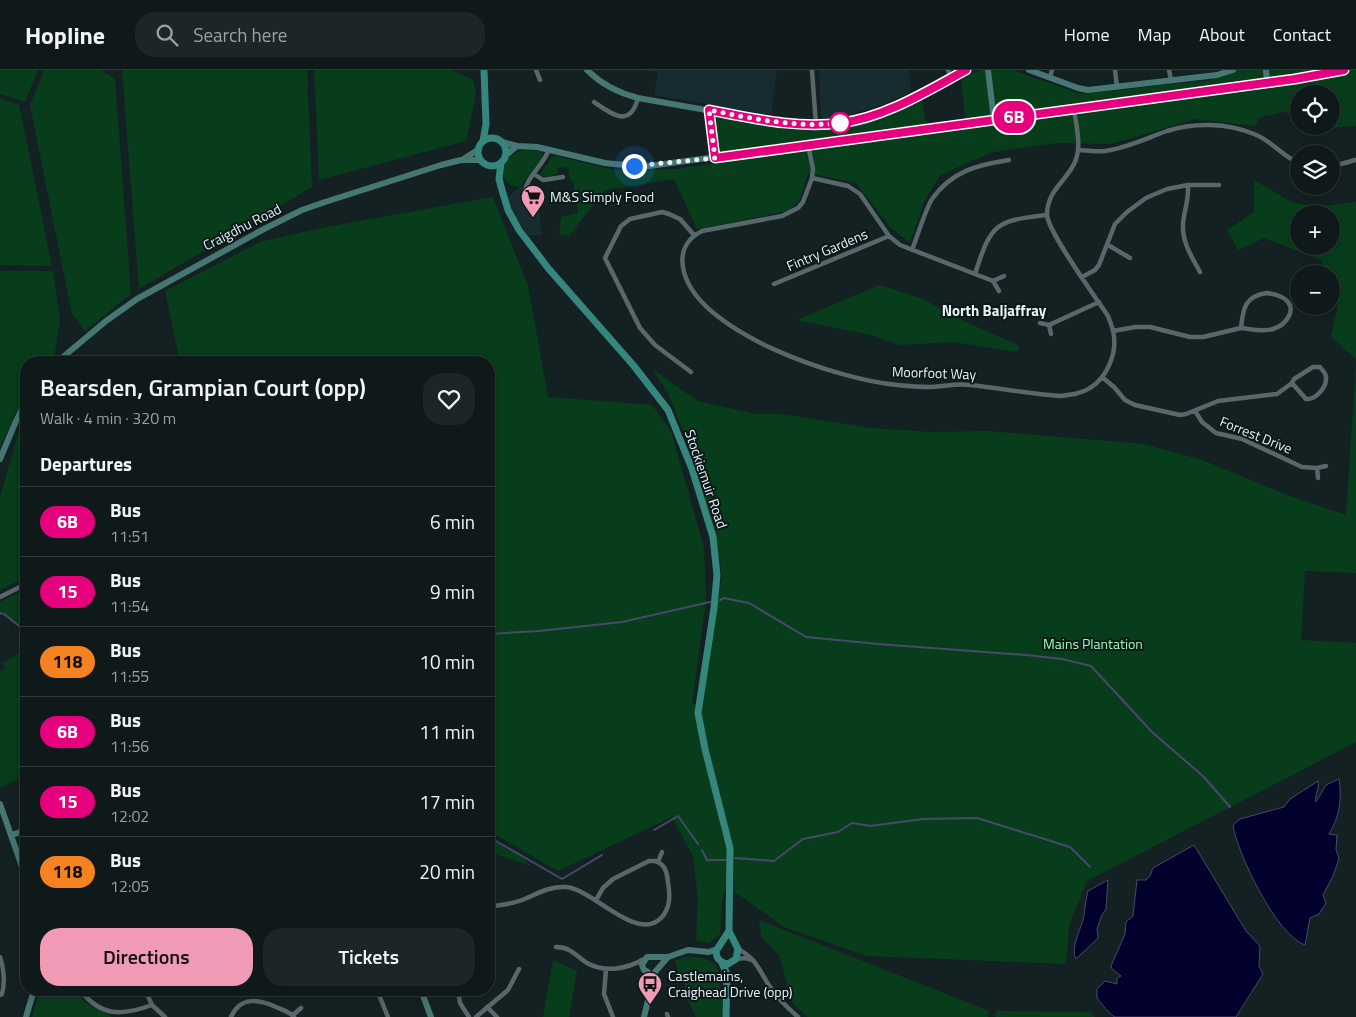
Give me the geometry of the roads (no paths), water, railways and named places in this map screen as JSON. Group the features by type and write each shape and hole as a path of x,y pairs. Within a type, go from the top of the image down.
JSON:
{"main road":[{"path":"484,70 486,124 483,142 478,149 481,160 490,166 501,163 516,146"},
{"path":"587,70 604,84 617,91 638,98 780,123 816,125 842,123 886,110 966,70"},
{"path":"988,70 994,120"},
{"path":"1029,70 1051,73 1078,88 1088,90 1217,75 1233,70"},
{"path":"1266,70 1267,83"},
{"path":"483,142 491,138 516,146 549,149 597,161 634,166 715,158 1267,83 1344,70"},
{"path":"709,110 715,158"},
{"path":"486,124 506,149 506,156"},
{"name":"Craigdhu Road","path":"64,356 136,299 264,229 302,210 461,160 478,149"},
{"name":"Craigdhu Road","path":"461,160 481,160"},
{"name":"Stockiemuir Road","path":"499,179 501,163"},
{"name":"Stockiemuir Road","path":"490,166 499,179 508,210 520,230 548,268 634,366 668,410 692,469 714,537 717,575 714,608 698,713 704,749 730,848 729,931 736,946"},
{"path":"0,459 20,413"},
{"path":"0,804 20,860"},
{"path":"12,835 20,832"},
{"name":"Stockiemuir Road","path":"723,942 729,931"},
{"path":"651,970 668,958 688,950 709,952 717,949 723,942 728,941 736,946 735,961 727,974"},
{"path":"717,949 727,974 726,1017"},
{"path":"709,952 728,964 735,961"},
{"path":"644,1017 651,983 651,970 644,959 650,956 668,958"},
{"path":"651,970 659,962 656,958"},
{"path":"26,1017 32,996"},
{"path":"423,996 431,1017"}],"street":[{"path":"536,70 540,80"},
{"path":"812,70 816,125"},
{"path":"948,70 952,78"},
{"path":"1115,70 1117,87"},
{"path":"1169,70 1171,80"},
{"path":"594,102 613,116 620,117 633,112 638,98"},
{"path":"1074,109 1078,150 1069,172 1054,190 1047,215 1054,233 1108,316 1114,341 1111,362 1102,377 1125,400 1135,405 1180,415 1196,411 1218,401 1277,394 1292,383 1294,379 1313,367 1320,367 1326,378 1317,397 1312,400 1306,399 1292,383"},
{"path":"1078,150 1104,151 1126,146 1180,128 1202,125 1228,126 1255,134 1268,141 1290,158"},
{"path":"691,372 655,345 640,328 605,258 621,226 630,219 662,212 680,219 694,235 702,231 790,213 803,202 812,178 813,169 808,145"},
{"path":"525,190 526,184 545,159 549,149"},
{"path":"912,250 932,201 945,184 963,171 983,164 1009,160"},
{"path":"1340,164 1355,160"},
{"path":"534,174 544,180 563,177"},
{"path":"812,178 852,188 860,194 889,236 900,245 993,281 999,291"},
{"path":"1082,278 1099,265 1115,224 1146,198 1160,192 1188,185 1219,185"},
{"path":"1188,185 1188,198 1183,224 1184,241 1200,272"},
{"path":"975,274 987,242 995,229 1010,222 1047,215"},
{"name":"Moorfoot Way","path":"694,235 687,242 683,254 684,273 694,293 714,314 749,337 792,357 862,379 896,385 927,387 966,384 1060,396 1075,394 1090,388 1102,377"},
{"name":"Fintry Gardens","path":"774,284 889,236"},
{"path":"1108,245 1130,258"},
{"path":"993,281 1004,276"},
{"path":"1113,331 1135,327 1150,327 1190,337 1241,328 1264,331 1281,326 1287,321 1290,314 1287,300 1278,295 1267,293 1257,295 1246,303 1242,314 1241,328"},
{"path":"1040,323 1049,325 1099,302"},
{"path":"1049,325 1050,334"},
{"name":"Forrest Drive","path":"1196,411 1202,422 1216,433 1242,439 1302,467 1317,468 1326,466"},
{"path":"1317,468 1318,478"},
{"path":"0,596 20,587"},
{"path":"658,862 662,852"},
{"path":"495,906 519,901 547,889 557,887 574,888 633,922 648,924 660,920 668,908 670,897 665,868 658,862 649,862 613,879 603,888 596,900"},
{"path":"736,946 749,954 772,990 798,1017"},
{"path":"556,947 572,950 587,962 606,969 619,969 634,965 644,959"},
{"path":"569,956 572,950"},
{"path":"0,956 4,986 0,995"},
{"path":"735,961 745,958 754,960"},
{"path":"634,965 651,970"},
{"path":"476,1017 508,990 519,969"},
{"path":"606,969 604,994 613,1017"},
{"path":"85,996 95,1005 113,1012 131,1012 152,1005"},
{"path":"148,996 152,1005 165,1017"},
{"path":"379,996 388,1017"},
{"path":"459,996 460,1003 469,1017"},
{"path":"231,1017 240,1005 254,1000 265,1002 293,1016 300,1008"},
{"path":"487,1007 497,1017"}],"waterway":[{"path":"720,600 724,598 749,603 806,637 1026,655 1062,659 1091,666 1152,732 1204,777 1230,807"},
{"path":"495,634 622,622 710,602"},
{"path":"0,613 20,626"},
{"path":"654,830 678,816 698,844"},
{"path":"735,858 774,861 803,839 838,832 852,823 870,826 923,819 977,818 1070,847 1090,867"},
{"path":"495,840 562,879 602,855"},
{"path":"702,850 707,860 725,860"}],"place":[{"name":"M&S Simply Food","path":"533,218"},
{"name":"Castlemains, Craighead Drive (opp)","path":"650,1005"}],"district":[{"name":"North Baljaffray","path":"994,311"}],"park label":[{"name":"Mains Plantation","path":"1093,644"}]}
